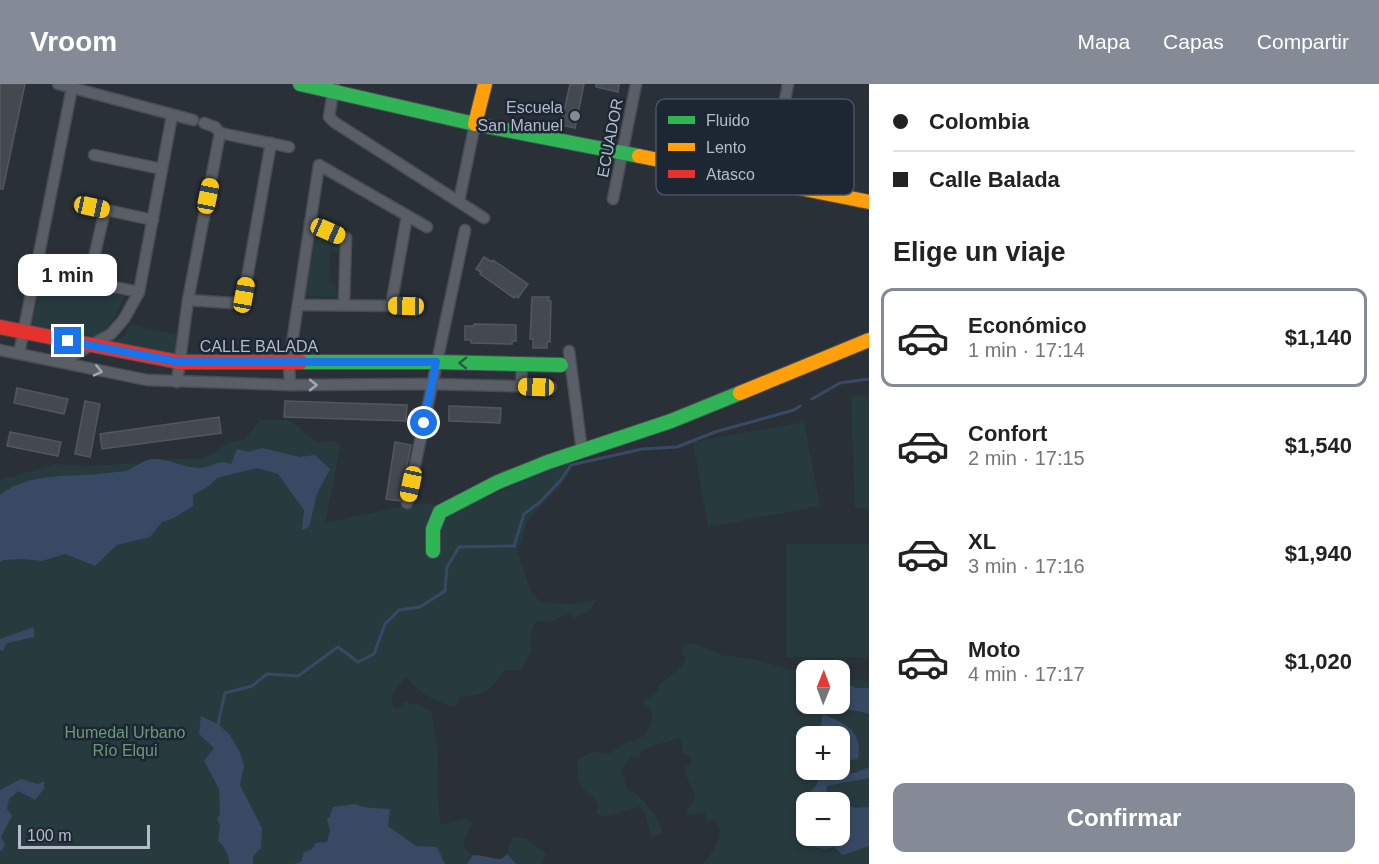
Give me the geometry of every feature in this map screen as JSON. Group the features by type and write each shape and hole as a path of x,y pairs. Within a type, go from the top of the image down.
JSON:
{"street":[{"path":"58,84 215,127 220,133 289,147"},
{"path":"300,84 333,87 475,124 656,160"},
{"path":"459,201 485,84"},
{"name":"ECUADOR","path":"613,199 636,84"},
{"path":"785,99 788,84"},
{"path":"333,87 329,117 334,122 484,218"},
{"path":"19,354 72,88"},
{"path":"61,362 111,334 124,319 139,292 172,116"},
{"path":"177,382 188,300 220,133"},
{"path":"188,300 232,303 241,300 244,295 271,143"},
{"path":"94,155 162,170"},
{"path":"290,385 289,363 319,165 427,227"},
{"path":"836,195 869,202"},
{"path":"79,204 153,220"},
{"path":"95,253 105,210"},
{"path":"391,306 407,216"},
{"path":"310,223 346,238 344,305"},
{"path":"407,503 465,230"},
{"path":"36,271 139,292"},
{"path":"298,305 406,306"},
{"name":"CALLE BALADA","path":"0,327 179,362 436,362 561,365"},
{"path":"433,551 433,529 440,512 498,482 671,421 869,340"},
{"path":"0,350 117,375 177,382 551,387"},
{"path":"569,351 582,452"},
{"path":"521,386 522,364"}],"green space":[{"path":"316,232 340,244 339,251 330,251 329,282 336,285 337,297 304,296"},
{"path":"42,279 124,296 107,328 95,336 77,337 31,326"},
{"path":"130,325 180,335 177,355 109,344 124,336"},
{"path":"869,395 869,508 855,508 851,396"},
{"name":"Humedal Urbano Río Elqui","path":"260,420 289,420 317,442 333,441 341,444 325,523 413,504 432,503 442,522 447,514 573,460 571,469 562,484 528,522 517,549 531,592 541,602 571,604 597,600 590,611 574,618 568,614 550,622 536,621 531,635 532,650 521,670 504,670 496,683 486,691 460,697 455,707 428,696 406,677 395,689 391,705 398,709 406,701 431,711 438,744 437,791 441,823 446,824 466,818 472,823 464,843 471,854 491,859 504,858 508,856 513,836 526,839 546,853 542,864 0,864 0,480 55,464 87,466 137,463 135,465 167,461 154,459 201,459 227,443 244,440"},
{"path":"804,422 820,506 708,527 693,442"},
{"path":"786,544 869,544 869,657 786,657"},
{"path":"695,643 722,655 756,660 796,671 796,714 850,714 850,680 869,682 869,864 702,864 714,848 720,829 715,820 707,821 705,813 690,815 686,811 696,797 685,771 685,767 692,763 690,757 683,753 679,738 644,749 639,752 641,757 631,757 621,770 627,788 638,795 656,816 663,834 654,836 650,834 646,815 640,807 607,816 595,813 599,806 581,785 578,759 593,752 609,754 629,741 646,735 652,720 651,709 644,704 644,700 654,695 659,685 677,671 686,659 682,652 684,645"}],"water":[{"path":"262,448 300,457 315,455 330,469 317,494 309,527 302,530 304,510 278,474 257,468 217,478 209,486 193,495 193,506 174,518 162,522 150,537 117,545 95,566 65,554 42,561 24,559 0,562 0,495 12,487 24,482 52,477 126,471 151,459 161,459 200,468 218,463 231,464 237,449 249,452"},
{"path":"34,627 34,637 7,643 3,651 0,650 0,639"},
{"path":"850,685 869,688 869,714 850,710"},
{"path":"823,714 846,726 821,726"},
{"path":"201,716 218,724 230,735 240,752 244,766 240,785 262,828 261,848 253,856 253,864 229,864 226,851 218,841 219,789 204,761 214,748 199,734"},
{"path":"850,728 858,741 858,759 850,760"},
{"path":"869,767 869,778 827,786 826,792 810,792 818,780 850,780 850,773"},
{"path":"21,779 38,784 44,781 44,789 35,800 18,791 9,799 7,809 12,816 1,837 5,844 2,851 0,850 0,790"},
{"path":"355,804 368,808 390,809 388,826 416,846 437,847 445,864 293,864 301,862 304,852 311,850 316,843 327,842 330,831 327,819 333,807"},
{"path":"850,806 869,807 869,846 843,855 834,847 825,849 814,847 850,846"},
{"path":"507,854 516,864 467,864 473,855 502,859"}],"building":[{"path":"0,84 25,84 3,189 0,189"},
{"path":"570,84 584,84 575,128 561,125"},
{"path":"596,84 619,84 618,92 596,87"},
{"path":"484,257 492,262 493,260 528,284 518,298 515,296 514,298 480,274 481,272 476,269"},
{"path":"532,297 549,297 548,301 551,301 550,342 547,342 547,348 533,348 533,339 530,339"},
{"path":"474,324 516,325 516,341 512,341 512,344 471,343 471,340 465,340 465,326 474,326"},
{"path":"17,388 68,399 64,414 14,403"},
{"path":"85,401 100,404 90,457 75,454"},
{"path":"285,401 407,405 406,421 284,417"},
{"path":"449,406 501,408 500,423 449,421"},
{"path":"219,417 221,433 102,449 100,434"},
{"path":"10,432 61,442 58,456 7,446"},
{"path":"395,442 411,445 400,501 386,499"}],"waterway":[{"path":"812,399 840,383 869,379"},
{"path":"218,724 225,693 252,686 267,674 298,676 338,647 358,662 374,654 385,624 399,610 420,607 445,591 447,567 459,547 514,546 524,514 539,503 560,481 571,465 642,449 677,447 715,432 794,410 800,406"}],"traffic: fast":[{"path":"300,84 475,124 639,156"},
{"path":"301,362 561,365"},
{"path":"433,551 433,529 440,512 498,482 548,462 671,421 740,393"}],"traffic: slow":[{"path":"475,124 485,84"},
{"path":"639,156 656,159"},
{"path":"834,195 869,202"},
{"path":"740,393 869,340"}],"traffic: jam":[{"path":"0,327 179,362 301,362"}],"place":[{"name":"Escuela San Manuel","path":"575,116"}],"route":[{"path":"68,341 179,362 436,362 424,423"}]}
